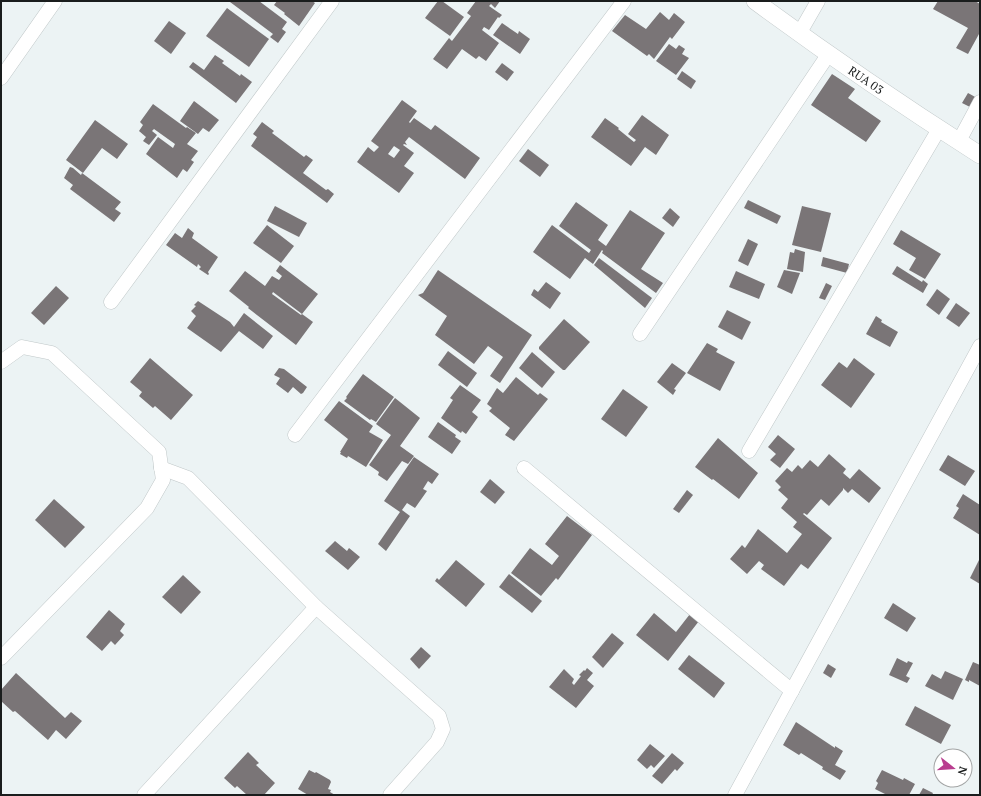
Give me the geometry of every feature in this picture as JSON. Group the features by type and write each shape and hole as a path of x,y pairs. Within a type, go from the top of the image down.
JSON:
{"street":[{"path":"1,78 55,1"},
{"path":"111,302 332,1"},
{"path":"295,435 624,1"},
{"name":"RUA 03","path":"755,1 828,55 980,155"},
{"path":"799,34 818,1"},
{"path":"640,334 828,55"},
{"path":"959,141 980,102"},
{"path":"749,451 939,129"},
{"path":"735,795 980,346"},
{"path":"1,362 22,347 52,353 159,452 163,480 147,508 1,658"},
{"path":"161,468 188,478 316,607 439,716 442,728 438,742 390,795"},
{"path":"524,468 792,691"},
{"path":"144,795 316,607"}],"building":[{"path":"259,1 287,22 282,29 286,32 278,43 270,37 273,34 230,2"},
{"path":"277,1 312,1 315,3 299,26 274,5"},
{"path":"438,1 442,1 464,17 450,36 425,18"},
{"path":"476,1 500,1 495,8 491,4 489,6 502,15 499,18 498,17 489,30 484,27 482,30 499,43 486,61 479,56 476,59 462,49 447,69 433,59 449,38 452,41 471,16 467,13"},
{"path":"938,1 975,1 980,4 980,35 979,34 968,54 956,48 968,28 933,9"},
{"path":"227,8 269,39 249,67 206,36"},
{"path":"660,12 669,20 674,13 685,22 672,39 670,37 654,59 649,54 647,56 612,31 625,15 646,29"},
{"path":"169,21 186,33 171,54 154,41"},
{"path":"502,23 518,34 519,31 530,39 520,54 493,35"},
{"path":"669,44 676,49 679,45 685,49 682,54 689,58 676,75 656,61"},
{"path":"215,55 224,61 222,63 240,76 241,74 252,82 236,103 189,67 193,62 204,70"},
{"path":"502,63 514,72 507,81 495,72"},
{"path":"682,71 696,81 691,89 677,79"},
{"path":"832,74 855,89 848,98 881,121 866,142 811,105"},
{"path":"968,93 977,98 972,108 962,103"},
{"path":"402,100 417,111 409,122 410,123 414,118 431,130 435,125 480,158 465,179 409,137 405,142 407,145 403,145 414,153 404,166 414,173 399,193 357,162 368,147 374,152 379,147 371,141","holes":["394,146 400,150 394,158 388,154"]},
{"path":"194,101 219,120 209,132 203,128 198,134 180,121"},
{"path":"153,104 186,128 187,127 196,133 187,144 198,151 191,160 194,162 187,172 183,169 177,178 146,154 158,137 173,148 175,144 154,129 152,131 157,135 149,145 143,141 146,137 139,131 143,125 140,122"},
{"path":"642,115 669,135 656,155 645,147 631,166 591,137 605,118 619,128 618,129 634,142 636,140 628,134"},
{"path":"95,120 128,144 117,159 102,148 83,173 66,160"},
{"path":"262,122 274,131 272,133 304,157 306,155 313,160 303,173 334,194 327,203 251,146 257,137 253,134"},
{"path":"528,149 549,165 540,177 519,161"},
{"path":"70,167 81,175 82,173 121,202 115,209 121,213 114,222 70,189 73,185 64,178"},
{"path":"748,200 781,216 777,224 744,208"},
{"path":"576,202 608,225 598,240 606,246 630,210 665,233 641,269 663,283 656,293 602,253 602,250 593,264 585,258 570,279 533,252 552,225 589,253 591,250 559,226"},
{"path":"275,206 307,223 299,237 267,221"},
{"path":"802,206 831,213 821,252 792,245"},
{"path":"670,208 680,217 673,227 662,218"},
{"path":"267,225 294,246 281,263 253,243"},
{"path":"188,228 194,233 192,238 218,257 208,272 208,275 199,269 201,267 198,264 197,267 166,245 175,233 182,238"},
{"path":"901,230 941,254 925,279 909,270 916,258 893,244"},
{"path":"748,239 758,244 748,266 738,261"},
{"path":"795,249 805,252 803,272 787,269 790,252 794,253"},
{"path":"823,257 849,264 847,273 821,266"},
{"path":"599,258 652,298 645,308 594,265"},
{"path":"280,265 318,294 302,314 313,322 296,345 248,308 249,307 229,291 245,271 265,286 272,276 279,280 282,276 276,271","holes":["273,292 302,314 301,315 272,294"]},
{"path":"897,266 922,282 923,280 928,284 923,293 892,274"},
{"path":"438,270 532,335 500,383 490,376 503,357 488,346 474,364 435,335 447,316 418,295 423,293"},
{"path":"784,270 800,273 792,294 777,287"},
{"path":"736,271 765,284 759,299 729,287"},
{"path":"546,282 561,293 550,309 531,295 534,289 538,292"},
{"path":"826,283 832,286 825,300 819,298"},
{"path":"56,286 69,298 44,325 31,313"},
{"path":"937,289 950,299 939,315 926,305"},
{"path":"198,301 230,322 234,327 244,313 273,336 263,349 239,331 221,352 187,328 196,316 191,311 196,306 194,305"},
{"path":"956,303 970,313 959,327 946,318"},
{"path":"727,310 751,322 742,340 718,327"},
{"path":"876,316 882,320 881,322 898,332 890,347 866,334"},
{"path":"564,319 590,342 565,370 563,370 539,349 539,347"},
{"path":"707,343 718,349 716,352 735,362 720,391 687,373"},
{"path":"448,351 477,373 467,387 438,365"},
{"path":"532,352 555,372 542,388 519,368"},
{"path":"150,358 193,395 171,420 155,406 153,408 139,396 142,392 130,382"},
{"path":"854,358 875,374 851,408 821,385 839,362 847,368"},
{"path":"672,363 686,373 674,389 676,390 673,395 657,382"},
{"path":"279,368 284,369 307,387 303,393 301,394 293,387 288,393 276,384 280,378 274,375"},
{"path":"363,374 394,397 376,422 371,419 370,420 344,401"},
{"path":"516,377 538,395 540,393 548,399 514,441 505,435 510,428 489,411 492,408 487,404 497,388 503,393"},
{"path":"460,385 481,400 472,412 478,417 466,434 462,431 461,433 441,418 453,400 450,398"},
{"path":"623,389 648,407 626,437 601,419"},
{"path":"395,398 420,418 400,446 414,456 408,464 402,461 387,481 378,475 379,472 369,465 391,435 376,424"},
{"path":"339,401 373,426 369,432 383,440 366,467 348,456 347,458 340,454 348,439 324,420"},
{"path":"438,422 456,435 455,437 461,441 452,454 428,437"},
{"path":"778,435 795,449 780,468 770,460 776,454 768,447"},
{"path":"718,438 758,473 739,499 695,467"},
{"path":"829,454 846,469 843,473 850,479 859,469 881,488 869,503 852,489 848,493 843,488 843,490 829,506 821,499 807,515 804,513 803,514 832,538 808,569 801,564 784,586 761,569 764,565 759,561 747,574 730,559 742,545 745,548 758,529 787,553 802,534 793,527 797,522 781,508 788,499 778,490 781,487 775,481 787,468 792,472 798,465 802,469 810,460 818,467"},
{"path":"948,455 975,471 965,486 939,470"},
{"path":"414,457 439,474 432,484 428,481 423,489 427,491 415,508 407,503 402,510 410,516 386,551 378,544 400,512 384,501"},
{"path":"490,479 505,492 495,504 480,492"},
{"path":"687,490 693,495 679,513 673,509"},
{"path":"963,494 980,505 980,535 953,518 959,508 956,506"},
{"path":"54,499 85,527 65,548 35,520"},
{"path":"567,516 592,535 558,580 556,578 541,596 511,573 530,548 552,565 559,556 545,544"},
{"path":"335,541 347,551 349,548 360,557 348,570 325,551"},
{"path":"980,558 980,584 970,578"},
{"path":"456,560 485,584 466,607 435,581 437,578 439,580"},
{"path":"509,574 542,601 532,613 499,587"},
{"path":"183,575 201,592 181,614 162,597"},
{"path":"893,603 916,618 907,632 884,618"},
{"path":"109,610 125,624 120,631 124,635 115,645 111,641 102,651 86,637"},
{"path":"654,613 676,632 690,614 699,621 668,661 636,635"},
{"path":"612,633 624,643 603,668 592,657"},
{"path":"421,647 431,656 419,669 410,659"},
{"path":"689,655 725,683 714,698 678,669"},
{"path":"897,658 907,663 908,661 913,663 906,676 910,678 907,683 889,675"},
{"path":"973,662 980,665 980,686 969,680 969,682 965,680"},
{"path":"828,664 836,669 831,678 823,673"},
{"path":"587,668 593,673 587,680 594,686 576,708 549,687 564,669 574,679 572,683 574,685 581,676 579,675"},
{"path":"945,671 963,679 953,700 925,686 932,674 941,679"},
{"path":"16,673 65,718 71,712 82,721 66,739 56,730 48,740 15,711 13,712 1,701 1,690"},
{"path":"915,706 951,725 941,744 905,725"},
{"path":"796,722 835,748 835,746 843,751 835,765 846,771 840,780 822,769 823,767 801,753 799,755 783,745"},
{"path":"650,744 665,756 654,768 651,765 647,769 637,760"},
{"path":"248,752 259,763 256,765 275,783 264,795 247,795 237,786 235,788 224,778"},
{"path":"672,753 684,763 677,771 675,769 662,784 652,776"},
{"path":"309,770 315,773 316,772 330,780 331,782 328,789 335,795 308,795 298,789"},
{"path":"882,770 903,780 904,778 915,784 909,795 887,795 875,789 878,783 876,781"},
{"path":"923,788 933,793 932,795 919,795"}]}
